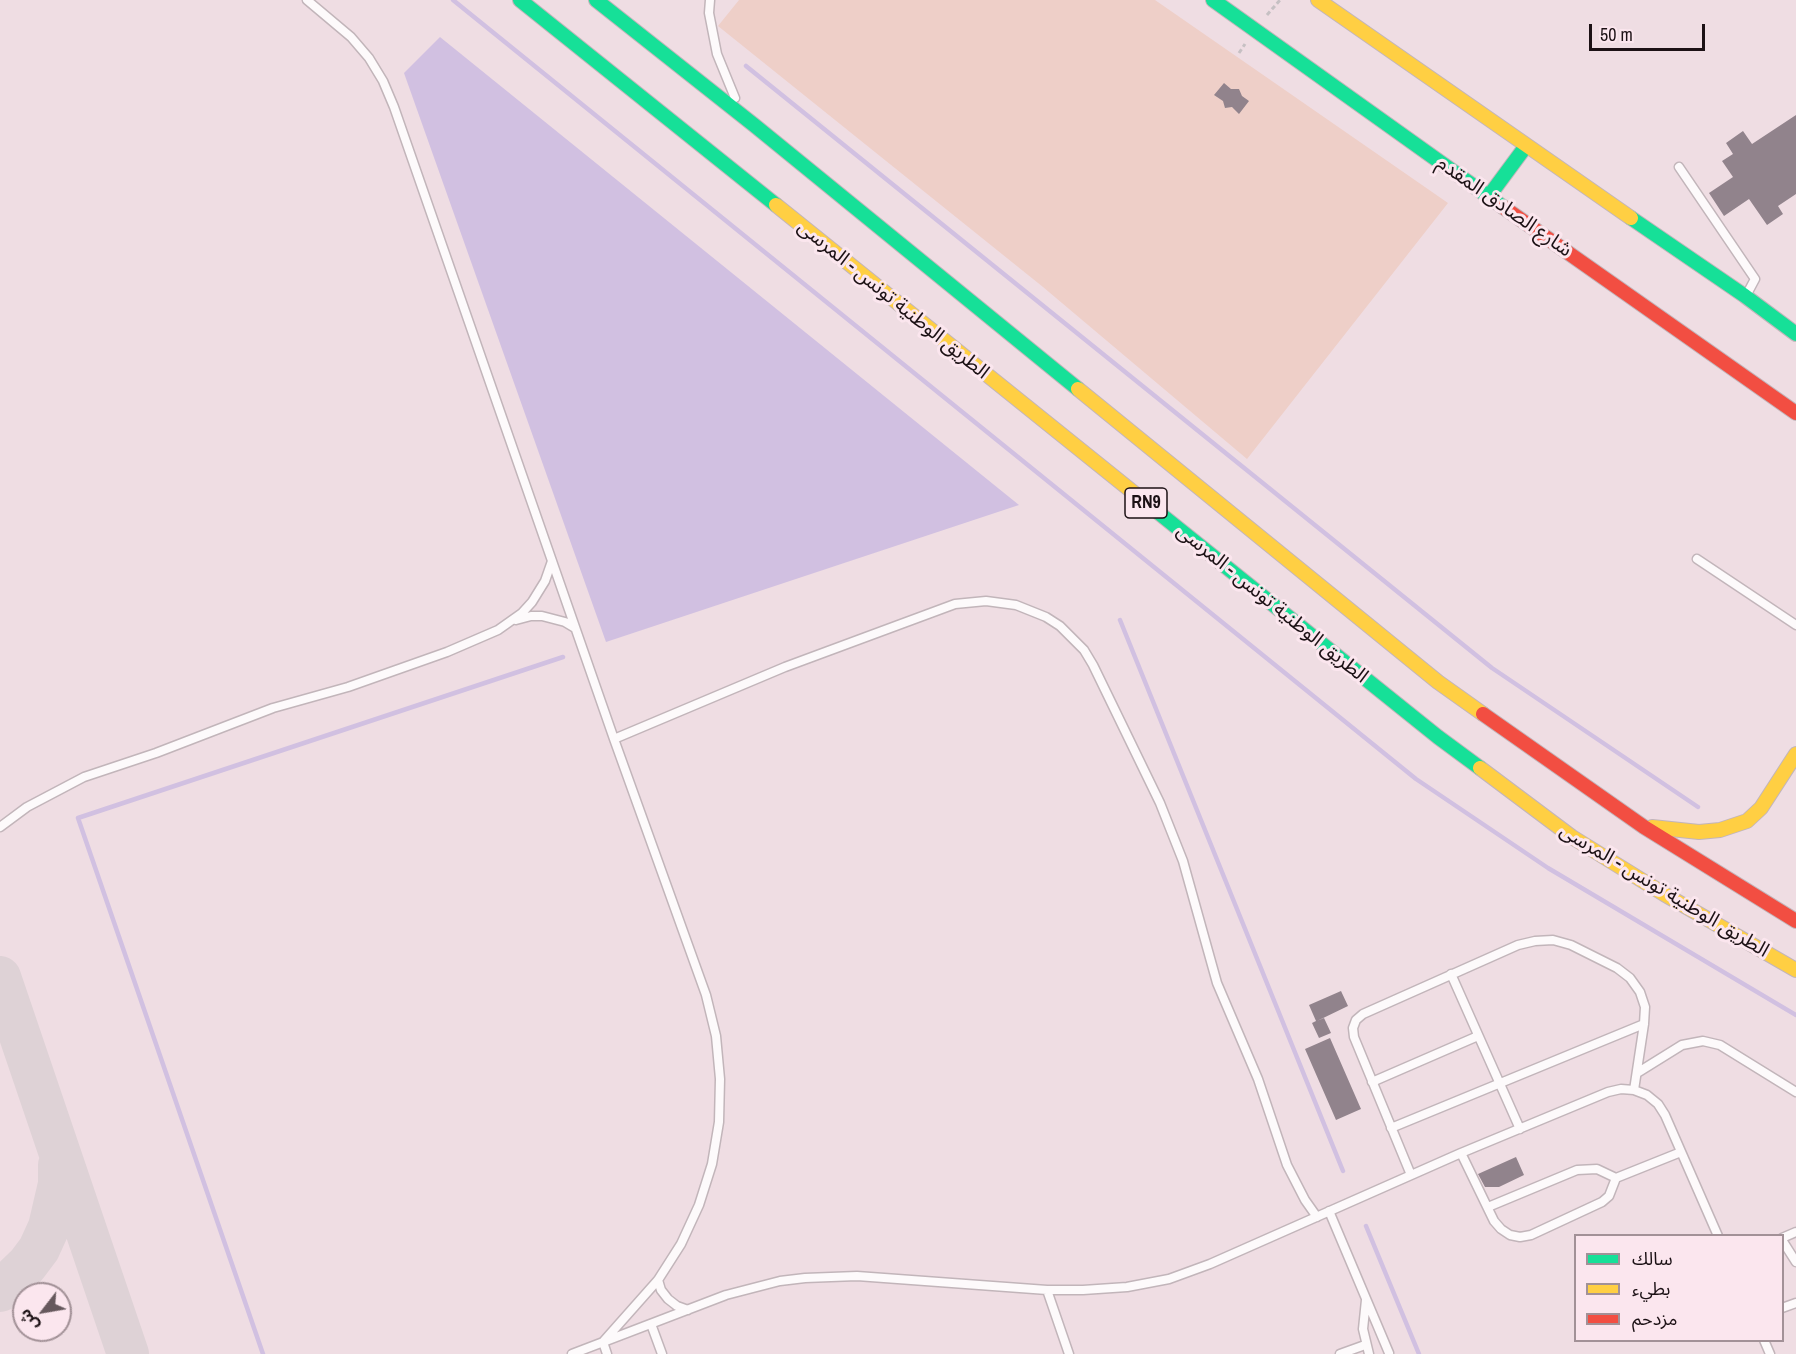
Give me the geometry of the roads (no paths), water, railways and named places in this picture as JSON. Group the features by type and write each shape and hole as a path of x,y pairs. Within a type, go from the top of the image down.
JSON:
{"main road":[{"name":"الطريق الوطنية تونس - المرسى","path":"520,0 1438,737 1572,837 1664,894 1796,970"},
{"name":"RN9","path":"596,0 754,125 1438,682 1644,827 1796,921"},
{"name":"شارع الصادق المقدم","path":"1213,0 1796,413"},
{"path":"1318,0 1745,296 1796,334"},
{"path":"1489,196 1526,146"},
{"path":"1644,827 1699,832 1720,830 1747,821 1761,808 1796,754"},
{"path":"1778,961 1788,978 1796,986"}],"lane":[{"path":"307,0 351,37 369,58 383,81 394,107 575,628 706,994 716,1036 720,1079 719,1122 712,1164 699,1205 681,1244 658,1280 603,1342"},
{"path":"710,0 709,13 717,54 734,96 754,125"},
{"path":"1679,167 1755,279 1745,296"},
{"path":"1697,560 1796,625"},
{"path":"510,622 522,613 540,590 552,561"},
{"path":"614,738 785,667 955,604 986,601 1016,605 1046,617 1060,626 1084,650 1093,665 1160,803 1183,861 1217,983 1258,1079 1287,1165 1305,1200 1317,1217"},
{"path":"0,827 27,807 84,777 156,753 273,708 348,687 447,652 510,622 531,616 542,616 565,622 575,628"},
{"path":"1411,1175 1354,1037 1353,1028 1356,1020 1363,1014 1518,945 1553,940 1571,945 1617,968 1630,978 1640,992 1645,1007 1634,1090"},
{"path":"1451,974 1520,1129"},
{"path":"1391,1128 1644,1024"},
{"path":"1372,1082 1479,1036"},
{"path":"1637,1073 1682,1045 1703,1041 1720,1045 1796,1092"},
{"path":"572,1354 753,1287 780,1281 857,1276 1047,1290 1083,1290 1127,1287 1169,1279 1210,1264 1461,1153 1608,1092 1622,1089 1634,1090 1647,1095 1658,1104 1665,1115 1717,1234"},
{"path":"1488,1207 1577,1170 1597,1169 1616,1178 1681,1152"},
{"path":"1461,1153 1501,1229 1510,1235 1520,1237 1531,1235 1602,1202 1614,1187 1616,1178"},
{"path":"1329,1211 1389,1353"},
{"path":"1784,1242 1796,1262"},
{"path":"658,1280 668,1299 688,1310"},
{"path":"1047,1290 1069,1354"},
{"path":"1366,1299 1364,1329 1365,1345 1369,1354"},
{"path":"651,1324 662,1354"},
{"path":"603,1342 607,1354"},
{"path":"1340,1354 1365,1345"}],"waterway":[{"path":"453,0 1416,779 1548,868 1796,1015"},
{"path":"746,66 1492,668 1698,807"},
{"path":"1120,620 1343,1171"},
{"path":"263,1354 78,818 563,657"},
{"path":"1366,1226 1419,1354"}]}
